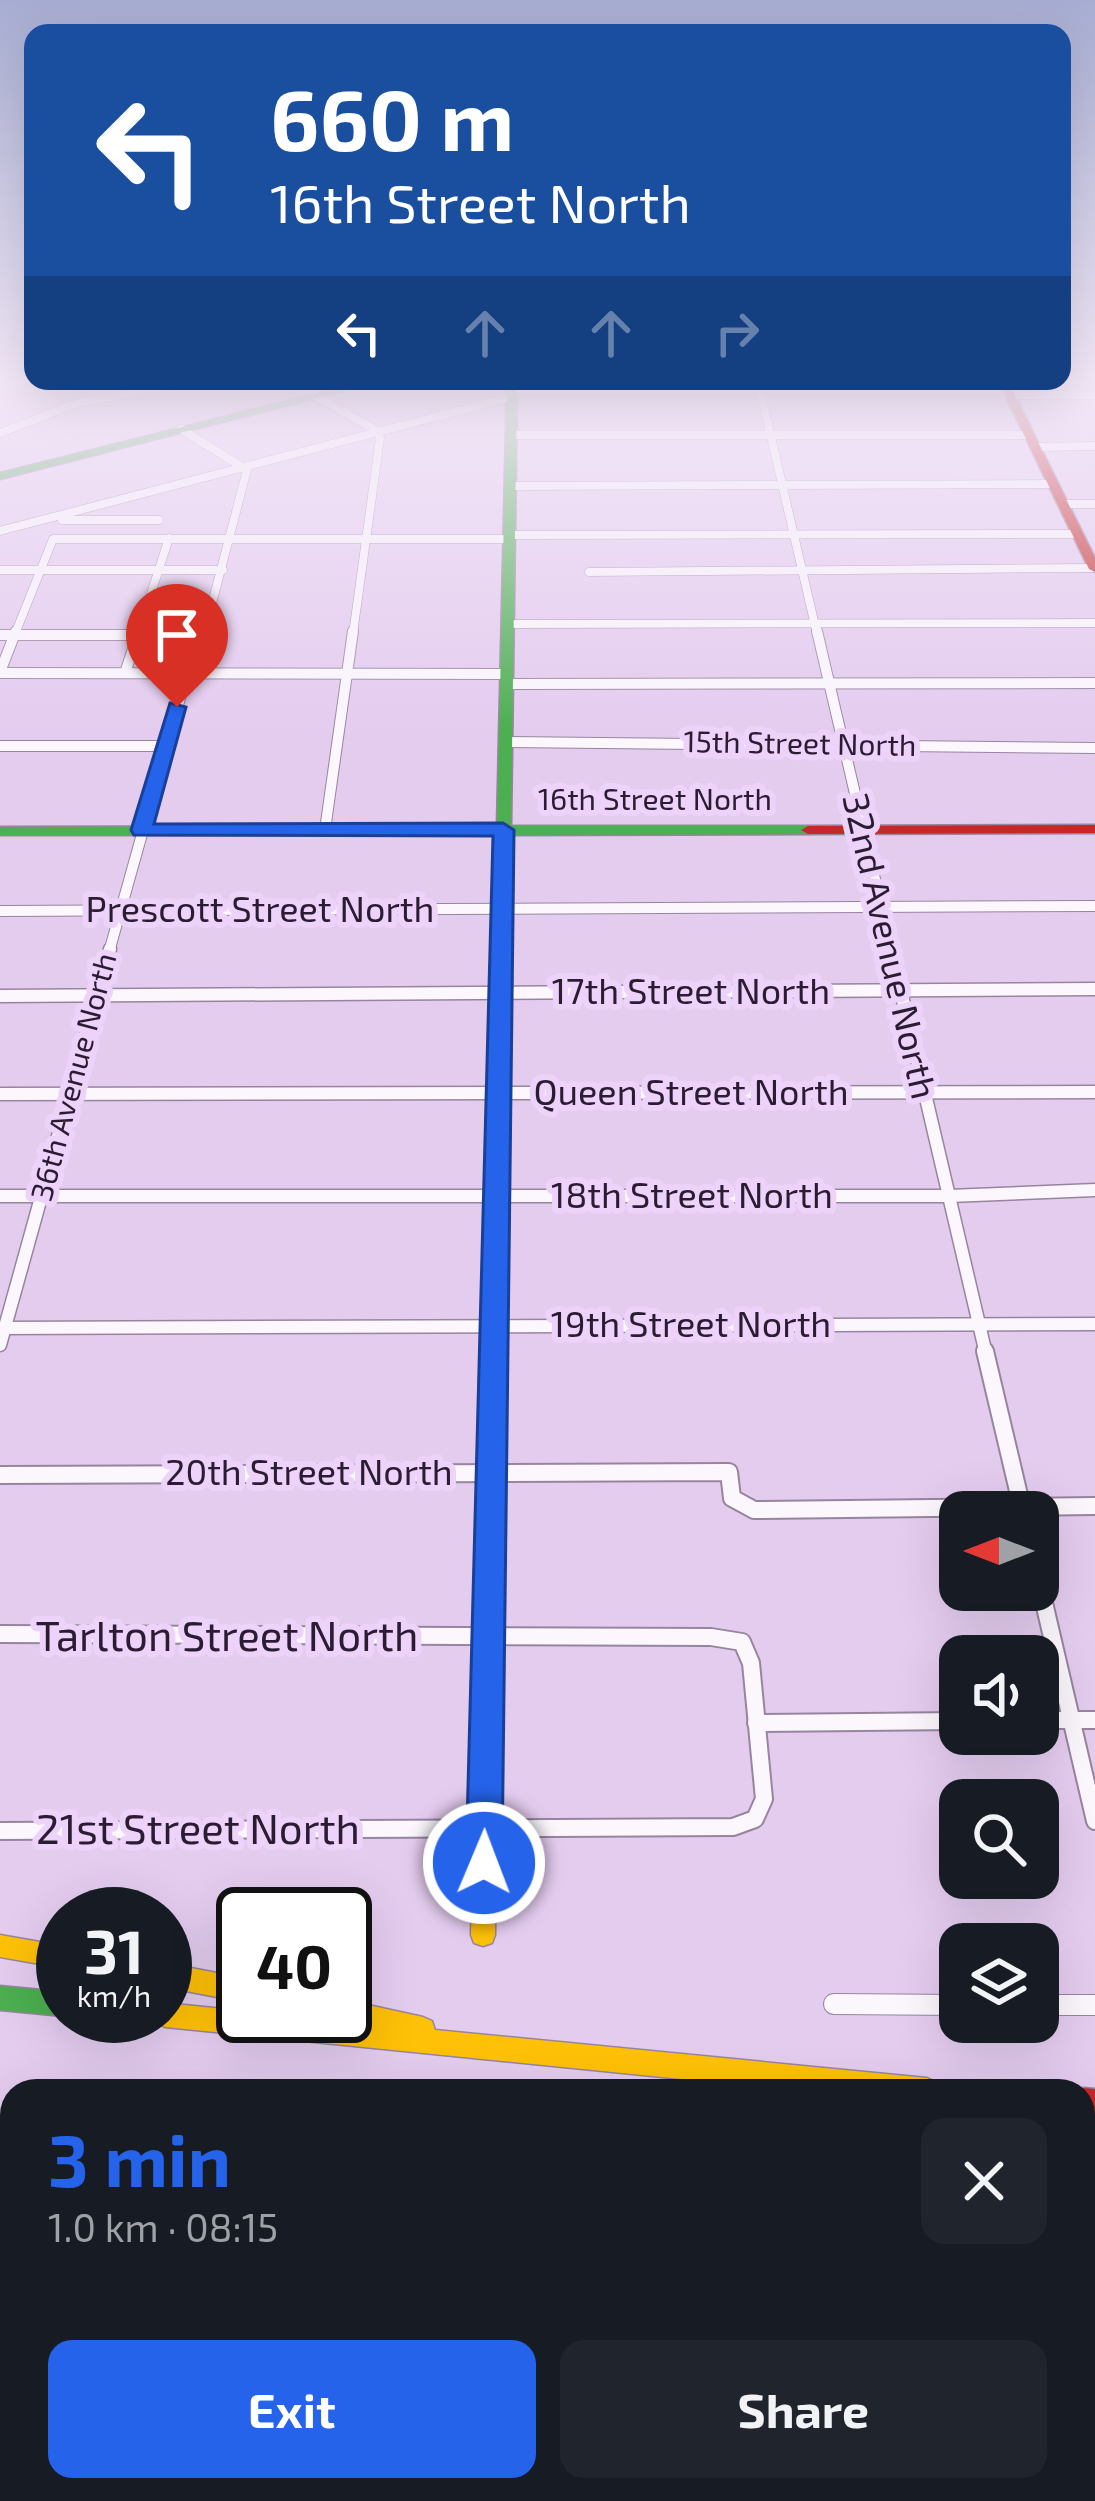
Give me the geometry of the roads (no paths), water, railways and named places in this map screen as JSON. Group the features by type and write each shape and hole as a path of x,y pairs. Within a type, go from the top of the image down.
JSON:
{"main road":[{"path":"483,1935 510,497"},
{"path":"1059,497 1095,569"},
{"name":"16th Street North","path":"0,831 1095,829"},
{"path":"0,1946 36,1952"},
{"path":"0,1998 36,2001"},
{"path":"372,2017 572,2058"},
{"path":"192,2018 798,2079"}],"street":[{"path":"0,531 126,497"},
{"name":"36th Avenue North","path":"0,1345 141,830 187,673 196,664 241,497"},
{"path":"325,830 371,497"},
{"name":"32nd Avenue North","path":"786,497 1018,1491"},
{"path":"1063,504 1095,504"},
{"path":"38,520 159,520"},
{"path":"1078,534 53,539 0,673 1095,683"},
{"path":"125,673 169,538"},
{"path":"0,569 223,570"},
{"path":"589,572 1095,569"},
{"path":"507,624 1095,623"},
{"path":"0,635 204,635"},
{"name":"15th Street North","path":"505,742 1095,748"},
{"path":"0,746 166,746"},
{"name":"Prescott Street North","path":"0,911 1095,906"},
{"name":"17th Street North","path":"0,996 1095,989"},
{"name":"Queen Street North","path":"0,1094 1095,1092"},
{"name":"18th Street North","path":"0,1196 949,1196 1095,1190"},
{"name":"19th Street North","path":"2,1328 1095,1324"},
{"name":"20th Street North","path":"0,1475 729,1472 732,1498 754,1510 939,1509"},
{"name":"20th Street North","path":"1059,1507 1095,1506"},
{"path":"1046,1611 1095,1821"},
{"name":"Tarlton Street North","path":"0,1634 711,1637 742,1642 751,1663 756,1723"},
{"path":"1059,1720 1095,1720"},
{"path":"756,1723 939,1721"},
{"name":"21st Street North","path":"0,1831 733,1827 755,1819 764,1799 756,1723"},
{"path":"834,2004 939,2005"},
{"path":"1059,2005 1095,2005"}]}
